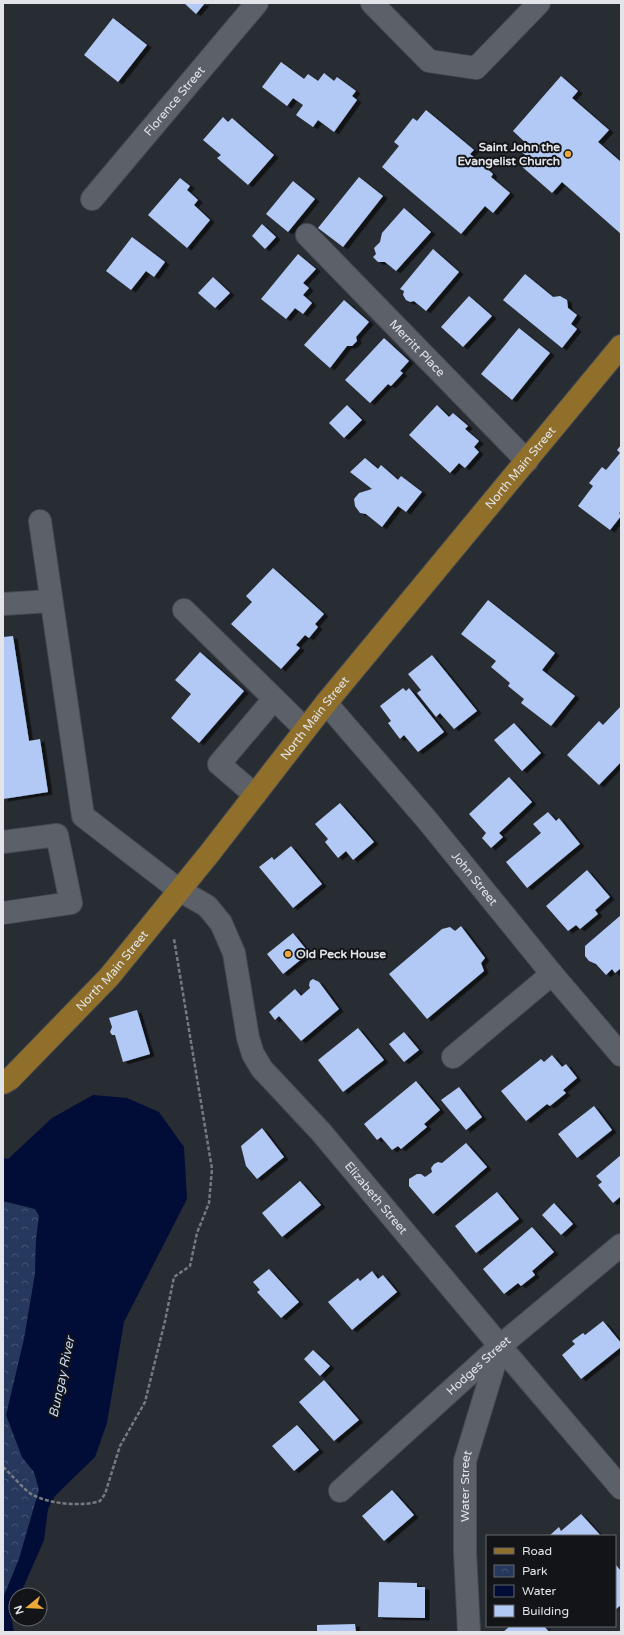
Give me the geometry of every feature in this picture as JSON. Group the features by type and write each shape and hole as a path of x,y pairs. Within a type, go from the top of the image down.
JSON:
{"main road":[{"name":"North Main Street","path":"3,1083 10,1079 109,977 255,795 326,703 621,346"}],"street":[{"name":"Florence Street","path":"92,199 257,3"},
{"path":"372,3 429,61 476,68 539,3"},
{"name":"Merritt Place","path":"307,235 527,461"},
{"path":"3,842 57,835 83,816 40,521"},
{"path":"3,604 51,601"},
{"path":"184,610 306,729"},
{"path":"255,795 219,764 274,699"},
{"name":"John Street","path":"326,703 427,820 552,974 621,1055"},
{"name":"Elizabeth Street","path":"83,816 179,890 207,906 221,923 229,938 234,953 248,1038 253,1054 262,1069 321,1132 621,1488"},
{"path":"3,913 71,903 57,835"},
{"path":"453,1057 552,974"},
{"name":"Hodges Street","path":"340,1491 500,1346 621,1245"},
{"name":"Water Street","path":"468,1632 465,1461 500,1346"}],"path":[{"path":"3,1467 31,1494 40,1498 80,1505 100,1501 105,1494 120,1446 145,1402 174,1277 190,1266 197,1233 209,1203 212,1168 174,939"}],"green space":[{"path":"3,1201 35,1209 39,1216 36,1240 35,1274 24,1339 22,1457 34,1472 39,1490 19,1559 3,1598"}],"water":[{"name":"Bungay River","path":"93,1095 127,1098 159,1112 184,1147 187,1199 124,1322 107,1423 95,1457 55,1496 48,1509 44,1540 23,1587 8,1587 8,1627 13,1627 14,1632 3,1632 3,1598 19,1559 39,1490 34,1472 22,1457 6,1415 24,1339 35,1274 36,1240 39,1216 35,1209 3,1201 3,1158 8,1159 52,1118"}],"building":[{"path":"184,3 205,3 196,14"},
{"path":"113,18 147,45 118,82 84,55"},
{"path":"281,62 304,79 308,74 318,81 324,73 334,81 337,77 356,91 352,96 357,100 334,132 318,120 313,127 296,115 303,105 293,98 287,106 262,87"},
{"name":"Saint John the Evangelist Church","path":"561,76 578,91 572,98 609,130 598,142 621,162 621,234 562,182 552,193 519,164 526,156 522,152 528,145 513,131"},
{"path":"426,110 474,150 470,154 493,174 491,177 510,193 493,213 485,206 461,234 382,167 399,146 394,142 413,118 417,121"},
{"path":"223,117 228,122 232,118 274,155 248,185 217,158 221,155 203,140"},
{"path":"359,177 383,196 343,247 318,228"},
{"path":"180,178 190,186 187,190 198,200 194,205 210,220 187,248 148,215"},
{"path":"293,181 315,199 288,232 266,214"},
{"path":"404,208 431,232 396,271 385,262 378,262 373,257 376,254 374,248 380,242 382,233"},
{"path":"262,224 276,237 265,249 252,236"},
{"path":"132,237 165,262 154,277 146,271 131,290 106,271"},
{"path":"433,249 459,272 426,311 414,301 410,302 406,300 403,295 404,291 400,289"},
{"path":"298,254 316,269 303,283 309,288 303,295 312,303 303,314 295,308 286,319 261,299"},
{"path":"525,274 553,297 560,296 567,300 568,308 577,315 571,324 577,329 562,348 503,300"},
{"path":"213,277 230,293 215,308 198,293"},
{"path":"469,296 492,316 463,347 441,327"},
{"path":"344,300 369,322 356,337 357,341 352,346 347,346 330,368 304,345"},
{"path":"519,328 550,353 512,400 481,374"},
{"path":"384,338 409,361 400,371 403,373 391,386 388,384 370,403 345,380"},
{"path":"347,405 362,420 344,438 329,423"},
{"path":"437,405 449,417 453,413 468,426 465,429 479,441 474,447 479,452 465,468 459,463 450,473 409,435"},
{"path":"621,445 621,511 619,513 621,516 610,530 578,506 593,486 589,483 602,467 606,470 620,453 617,450"},
{"path":"365,458 378,469 381,465 398,480 401,476 422,492 406,512 398,506 382,527 366,514 360,513 355,506 354,499 359,493 372,489 350,472"},
{"path":"273,568 324,614 315,624 318,627 309,638 305,635 296,645 300,648 281,669 231,624 252,602 246,596"},
{"path":"488,600 555,653 542,670 575,696 551,726 521,703 524,699 508,686 510,683 491,667 496,661 461,634"},
{"path":"13,636 29,741 40,739 48,792 3,799 3,637"},
{"path":"200,652 244,691 199,743 171,718 191,694 175,680"},
{"path":"432,655 477,711 454,729 440,713 436,717 417,693 421,690 408,674"},
{"path":"403,688 406,691 409,688 444,732 418,752 404,735 400,739 388,723 391,721 380,706"},
{"path":"621,706 621,762 599,785 567,755 599,721 603,725"},
{"path":"514,723 541,753 522,771 494,740"},
{"path":"509,777 532,802 499,833 503,837 491,848 482,838 486,833 469,814"},
{"path":"340,803 374,842 353,860 346,851 338,858 325,842 328,839 315,824"},
{"path":"548,812 556,821 559,818 580,844 527,888 506,862 541,833 533,824"},
{"path":"291,846 322,884 293,908 259,867 272,857 274,860"},
{"path":"587,870 610,897 595,910 598,914 580,929 576,925 568,931 546,906"},
{"path":"621,915 621,968 615,973 612,969 606,975 596,964 589,961 585,956 585,946"},
{"path":"461,926 485,958 481,963 484,971 427,1019 389,974 442,929 450,927 455,931"},
{"name":"Old Peck House","path":"293,933 309,953 283,974 267,954"},
{"path":"313,979 319,982 339,1009 301,1041 279,1016 275,1020 269,1012 295,989 301,996 310,988 310,981"},
{"path":"137,1010 150,1054 123,1062 115,1035 112,1035 110,1032 112,1027 109,1018"},
{"path":"358,1028 384,1060 343,1092 318,1060"},
{"path":"404,1032 419,1050 404,1062 389,1044"},
{"path":"552,1055 562,1067 566,1064 577,1078 563,1090 566,1093 550,1106 547,1104 526,1121 501,1091 541,1059 544,1062"},
{"path":"416,1081 440,1110 424,1124 427,1127 401,1149 398,1146 392,1150 381,1137 377,1140 364,1124"},
{"path":"459,1087 482,1117 466,1130 441,1100"},
{"path":"594,1106 612,1130 577,1158 558,1134"},
{"path":"262,1128 284,1157 257,1179 246,1166 241,1146"},
{"path":"466,1143 487,1167 433,1214 409,1186 409,1179 417,1174 421,1174 425,1177 432,1172 431,1168 434,1164 438,1162 442,1163"},
{"path":"621,1155 621,1196 613,1203 598,1185 602,1182 596,1176"},
{"path":"300,1181 321,1205 282,1237 262,1213"},
{"path":"497,1192 519,1219 476,1253 455,1226"},
{"path":"554,1203 573,1224 561,1235 542,1215"},
{"path":"532,1227 554,1252 532,1271 535,1275 521,1286 518,1283 504,1294 483,1269"},
{"path":"269,1269 299,1302 281,1318 257,1292 260,1290 253,1282"},
{"path":"372,1271 378,1279 383,1275 397,1292 352,1330 328,1302 358,1278 360,1281"},
{"path":"603,1321 621,1343 621,1347 581,1379 562,1355 575,1344 572,1341 583,1333 585,1335"},
{"path":"313,1350 330,1366 320,1376 304,1359"},
{"path":"324,1380 359,1420 334,1441 299,1402"},
{"path":"297,1425 319,1450 294,1471 272,1446"},
{"path":"392,1490 414,1515 384,1541 362,1516"},
{"path":"581,1514 600,1535 550,1535 559,1527 561,1531"},
{"path":"616,1565 621,1571 621,1605 616,1609"},
{"path":"379,1582 417,1583 417,1587 425,1587 425,1618 378,1617"},
{"path":"355,1624 356,1632 317,1632 317,1625"},
{"path":"509,1627 545,1627 549,1632 503,1632"}],"place":[{"name":"Saint John the Evangelist Church","path":"568,154"},
{"name":"Old Peck House","path":"288,954"}]}
